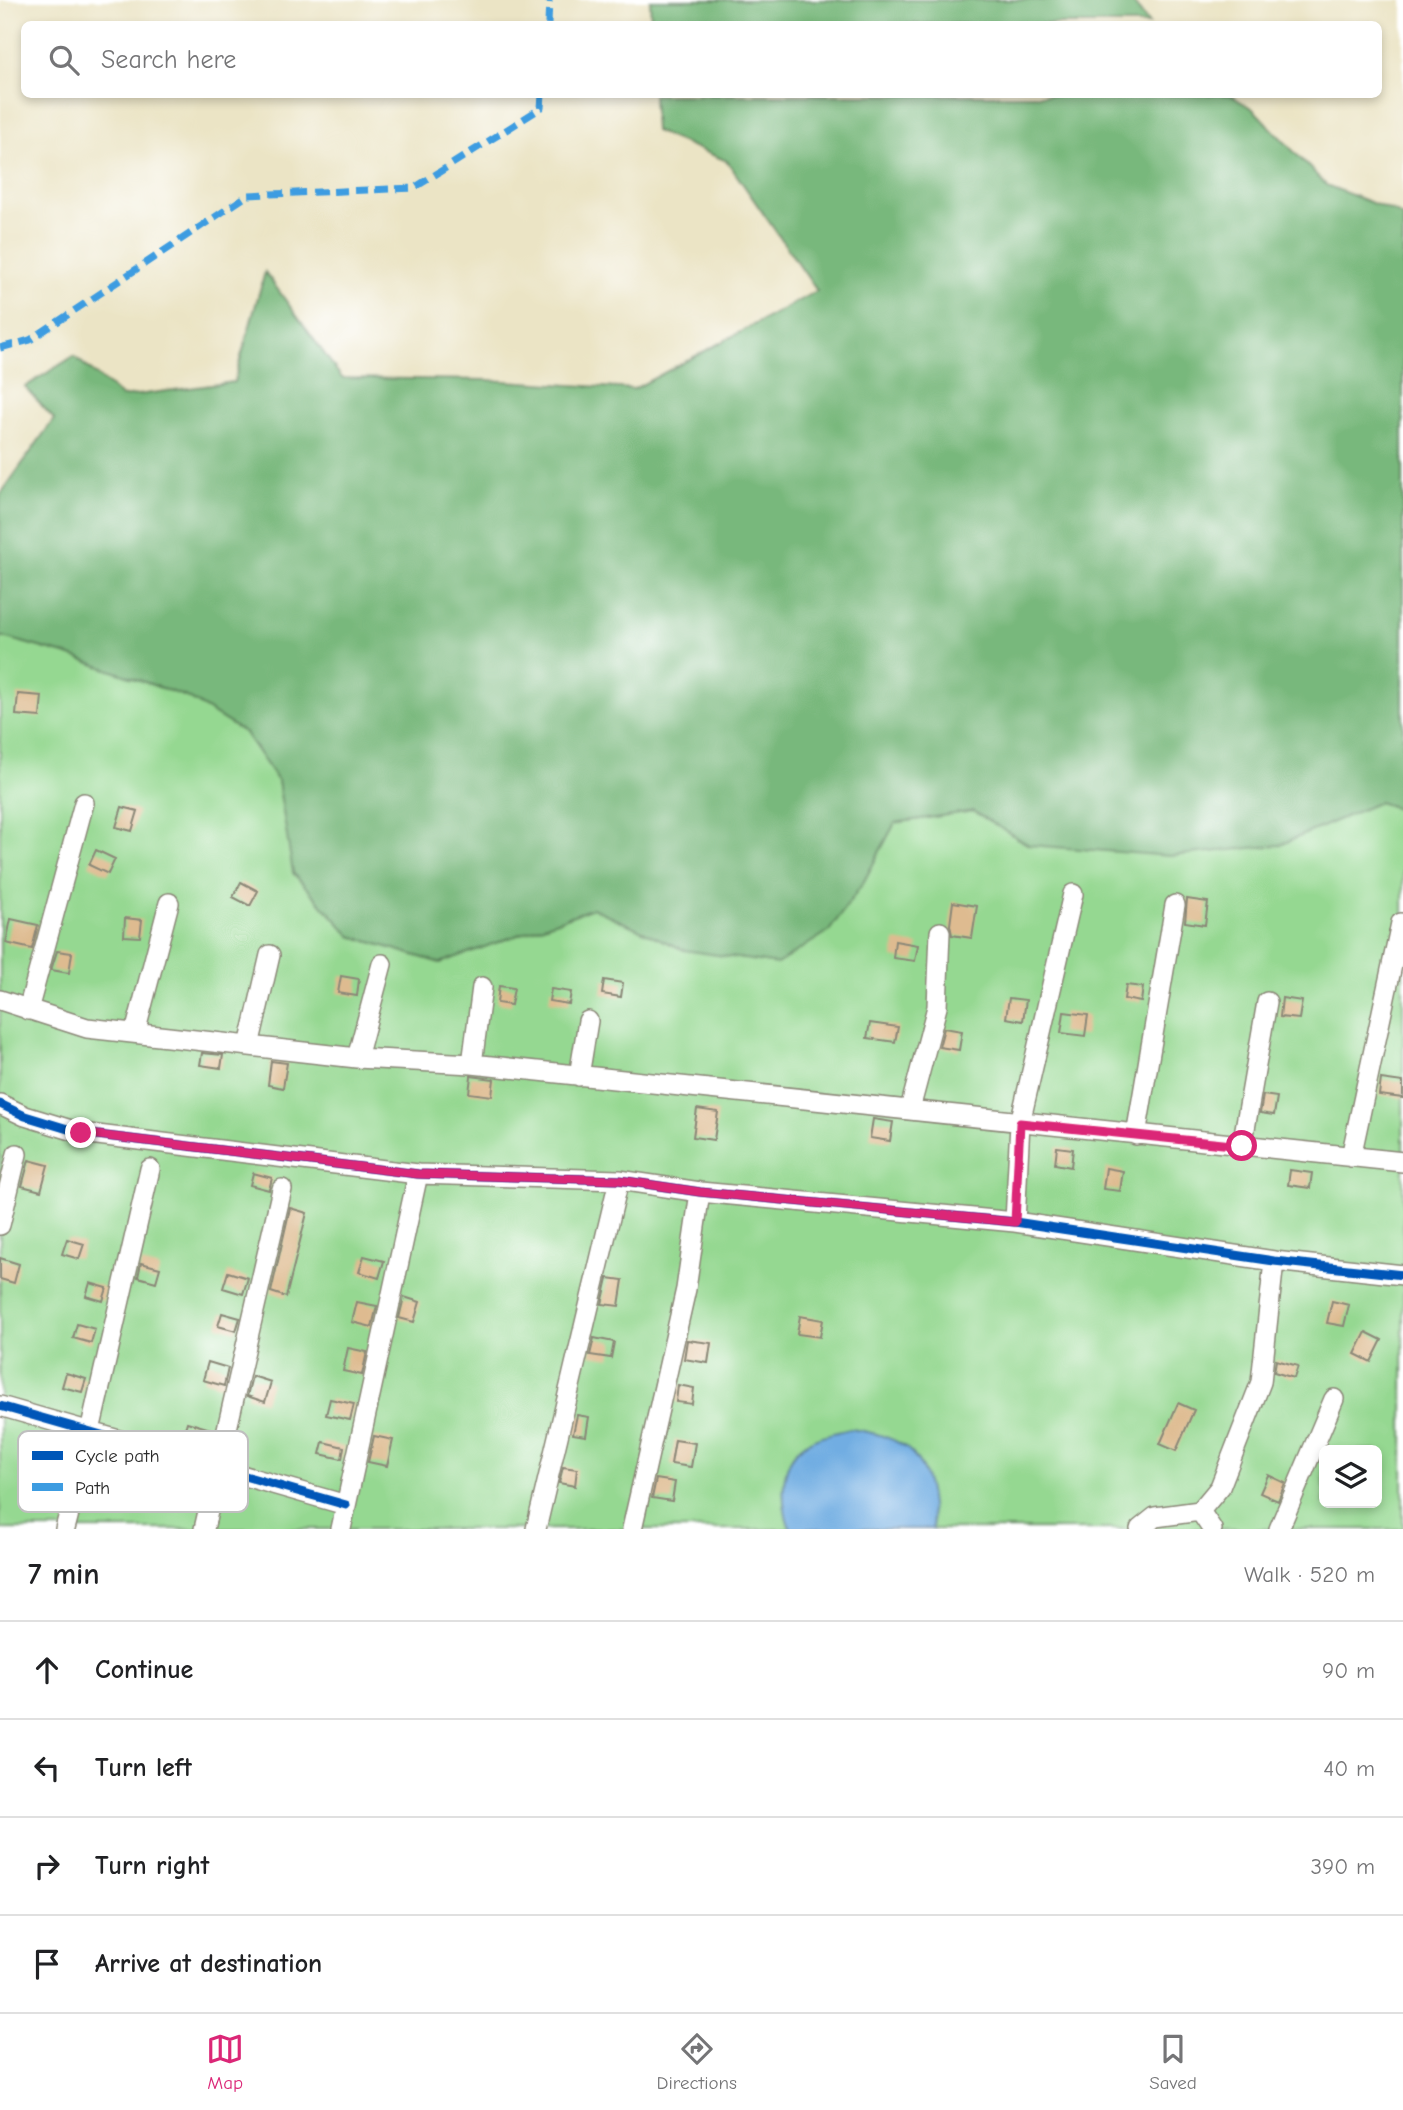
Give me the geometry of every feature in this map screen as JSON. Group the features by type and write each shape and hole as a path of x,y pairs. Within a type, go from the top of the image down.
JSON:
{"street":[{"path":"28,1010 83,803"},
{"path":"1015,1222 1020,1123 1073,894"},
{"path":"135,1033 169,903"},
{"path":"1136,1135 1175,905"},
{"path":"1351,1157 1401,923"},
{"path":"910,1109 937,1007 940,932"},
{"path":"248,1046 270,955"},
{"path":"357,1058 382,964"},
{"path":"472,1064 482,987"},
{"path":"0,1000 87,1028 357,1058 472,1064 1403,1162"},
{"path":"1242,1146 1267,1002"},
{"path":"579,1076 588,1021"},
{"path":"0,1104 24,1116 81,1133 418,1174 619,1180 700,1192 1015,1222 1274,1261 1403,1275"},
{"path":"0,1225 17,1154"},
{"path":"0,1406 90,1431 150,1169"},
{"path":"341,1529 418,1174"},
{"path":"536,1529 619,1180"},
{"path":"228,1431 282,1189"},
{"path":"632,1529 686,1289 700,1192"},
{"path":"1140,1529 1155,1517 1200,1510 1220,1487 1261,1381 1274,1261"},
{"path":"1279,1529 1334,1399"},
{"path":"248,1475 346,1505"},
{"path":"1200,1510 1212,1529"},
{"path":"65,1529 69,1512"},
{"path":"204,1529 208,1512"}],"green space":[{"path":"650,0 1131,0 1147,21 651,21"},
{"path":"653,98 1235,98 1253,109 1326,185 1403,217 1403,810 1379,802 1280,845 1170,856 1029,845 973,811 895,823 863,883 829,931 777,964 684,950 593,908 440,963 351,936 293,873 278,781 245,733 187,697 68,655 0,636 0,495 54,419 25,387 74,356 122,397 234,382 265,272 342,378 488,380 634,389 817,291 727,161 655,131"},
{"path":"0,636 68,655 187,697 245,733 278,781 294,873 351,936 440,963 593,908 684,950 863,883 894,823 973,811 1029,845 1280,845 1379,802 1403,810 1403,1529 0,1529"}],"water":[{"path":"851,1429 892,1440 916,1458 928,1487 933,1529 790,1529 783,1493 787,1468 792,1458 800,1448 815,1439"}],"building":[{"path":"18,694 42,696 40,717 16,715"},
{"path":"122,807 138,811 132,831 116,827"},
{"path":"96,850 115,859 108,874 89,865"},
{"path":"241,882 258,891 250,906 233,897"},
{"path":"1187,899 1208,902 1205,925 1185,922"},
{"path":"953,902 977,906 972,938 952,935 950,925"},
{"path":"125,918 142,920 140,937 124,936"},
{"path":"11,919 38,925 32,949 6,943"},
{"path":"895,941 918,945 915,961 893,958"},
{"path":"57,951 72,953 69,973 51,970"},
{"path":"341,976 359,979 357,996 338,993"},
{"path":"604,980 623,983 621,997 602,994"},
{"path":"1126,985 1143,987 1141,1002 1124,999"},
{"path":"499,986 514,988 511,1005 497,1003"},
{"path":"551,989 571,992 569,1004 549,1001"},
{"path":"1009,998 1026,1000 1023,1021 1006,1018"},
{"path":"1282,998 1302,1001 1299,1019 1280,1017"},
{"path":"1064,1012 1088,1015 1085,1036 1061,1033"},
{"path":"870,1023 898,1027 895,1042 867,1038"},
{"path":"944,1028 962,1031 959,1050 939,1047"},
{"path":"202,1053 223,1055 221,1068 200,1065"},
{"path":"271,1061 287,1063 283,1088 268,1085"},
{"path":"471,1076 494,1079 492,1096 469,1093"},
{"path":"1381,1079 1403,1082 1403,1098 1379,1095"},
{"path":"1263,1095 1277,1097 1274,1115 1260,1113"},
{"path":"697,1109 718,1112 714,1140 693,1137"},
{"path":"873,1119 893,1122 890,1141 870,1138"},
{"path":"1057,1147 1073,1149 1071,1167 1055,1164"},
{"path":"29,1160 48,1165 41,1191 22,1186"},
{"path":"1106,1168 1123,1171 1120,1191 1103,1189"},
{"path":"1290,1170 1312,1173 1310,1188 1288,1185"},
{"path":"253,1173 272,1178 269,1190 250,1185"},
{"path":"290,1208 307,1213 286,1297 271,1292"},
{"path":"67,1239 84,1244 79,1259 62,1254"},
{"path":"364,1256 384,1261 379,1278 359,1272"},
{"path":"0,1258 19,1264 14,1283 0,1279"},
{"path":"141,1263 160,1268 156,1282 138,1277"},
{"path":"228,1272 248,1278 243,1294 223,1288"},
{"path":"608,1278 623,1280 619,1306 602,1304"},
{"path":"90,1283 107,1288 103,1301 86,1296"},
{"path":"404,1297 420,1302 414,1322 399,1318"},
{"path":"1332,1301 1349,1305 1344,1326 1327,1323"},
{"path":"357,1302 377,1306 372,1327 352,1322"},
{"path":"222,1313 240,1318 236,1331 218,1326"},
{"path":"800,1316 823,1320 820,1337 797,1334"},
{"path":"77,1324 95,1329 91,1343 73,1338"},
{"path":"1366,1332 1382,1340 1371,1362 1355,1354"},
{"path":"594,1338 614,1342 611,1358 590,1355"},
{"path":"687,1340 711,1343 708,1363 684,1359"},
{"path":"348,1348 367,1352 362,1375 343,1371"},
{"path":"1276,1360 1298,1366 1294,1378 1274,1372"},
{"path":"208,1362 228,1368 224,1386 203,1380"},
{"path":"66,1373 86,1379 82,1392 62,1387"},
{"path":"252,1376 271,1382 265,1402 247,1396"},
{"path":"678,1385 694,1388 692,1404 676,1402"},
{"path":"330,1399 354,1404 350,1420 326,1415"},
{"path":"1178,1403 1194,1410 1176,1451 1160,1444"},
{"path":"577,1415 589,1417 586,1436 573,1434"},
{"path":"187,1422 214,1430 214,1431 184,1431"},
{"path":"374,1436 393,1440 387,1466 368,1462"},
{"path":"675,1440 695,1443 691,1467 671,1464"},
{"path":"323,1442 344,1447 342,1459 320,1454"},
{"path":"563,1467 577,1469 575,1486 559,1483"},
{"path":"1268,1475 1285,1483 1278,1501 1260,1493"},
{"path":"656,1479 675,1482 672,1501 652,1498"}],"marked path":[{"path":"548,21 549,0"},
{"path":"0,348 30,340 248,195 414,188 541,108 542,98"}],"cycle path":[{"path":"0,1104 25,1116 81,1133 418,1174 619,1180 700,1192 1015,1222 1274,1261 1403,1275"},
{"path":"0,1406 87,1431"},
{"path":"248,1477 346,1505"}],"route":[{"path":"81,1133 418,1174 619,1180 700,1192 1015,1222 1020,1123 1242,1146"}]}
